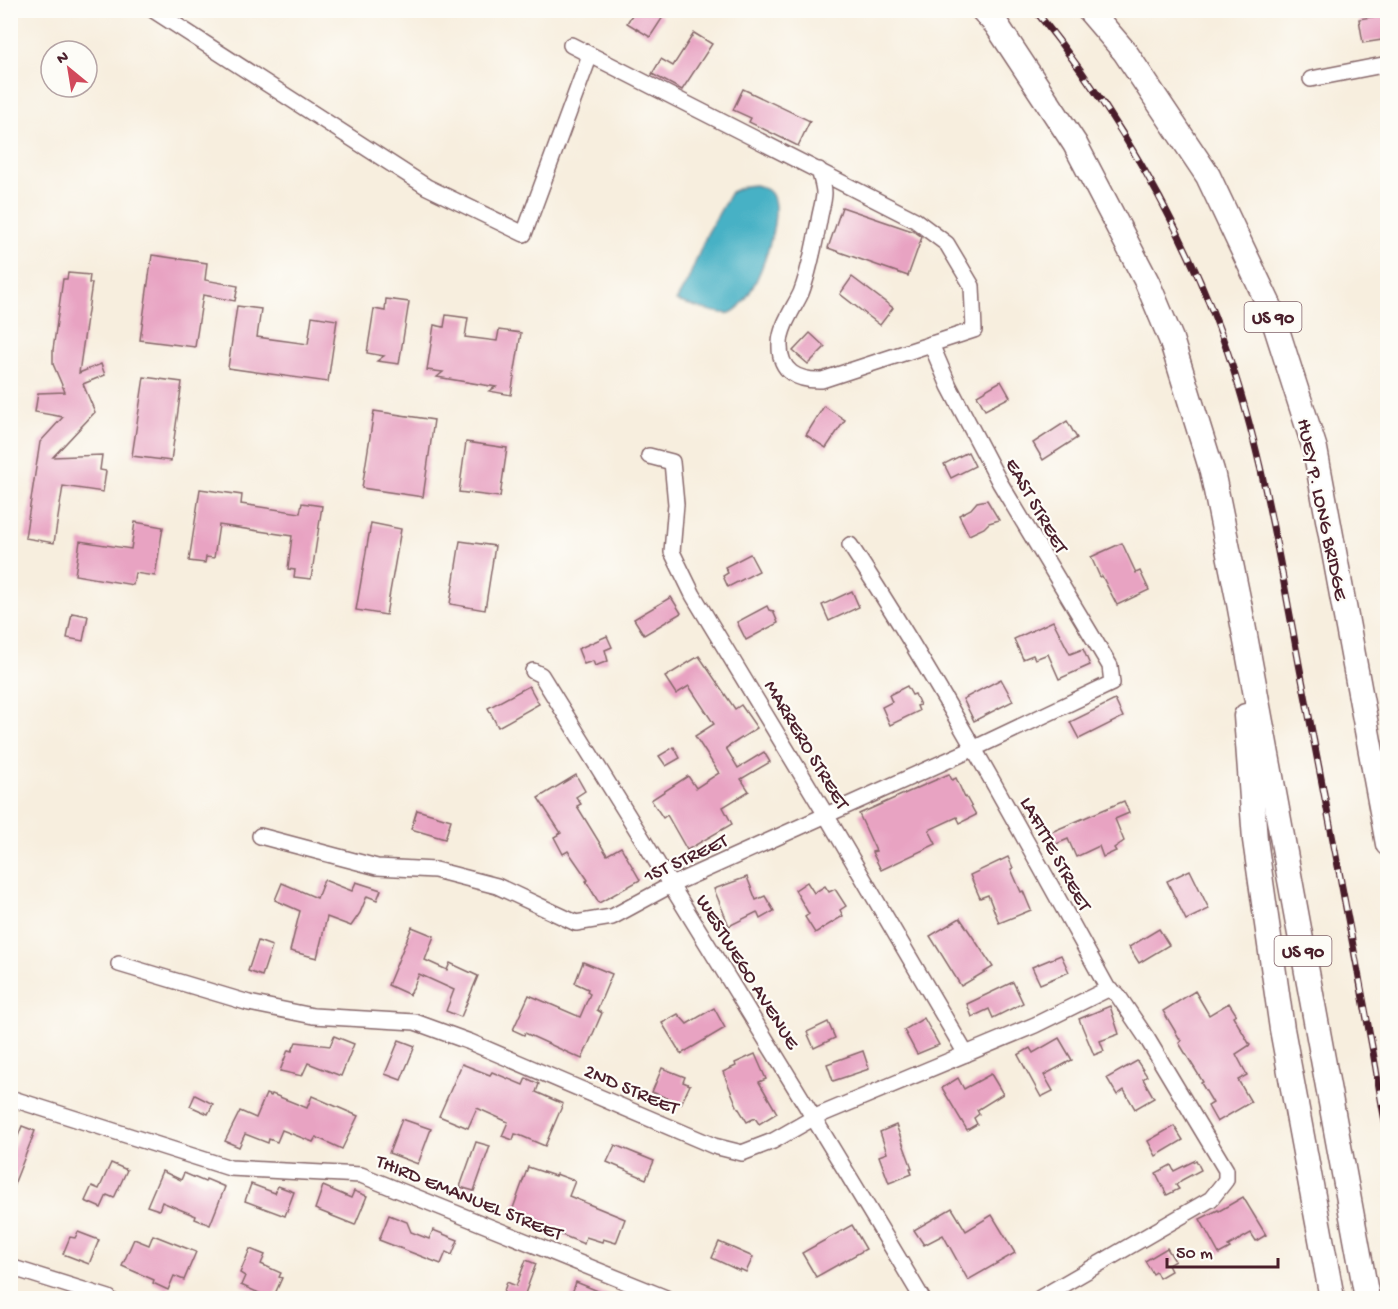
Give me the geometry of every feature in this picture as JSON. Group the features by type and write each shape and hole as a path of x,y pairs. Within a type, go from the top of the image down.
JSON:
{"highway":[{"name":"US 90","path":"983,10 996,24 1075,144 1147,282 1171,339 1212,471 1239,603 1368,1299"},
{"name":"HUEY P. LONG BRIDGE","path":"1089,10 1125,52 1208,176 1269,305 1315,449 1355,667"},
{"path":"1239,603 1255,840 1282,1029 1332,1299"},
{"name":"US 90","path":"1355,667 1388,844"},
{"path":"1355,667 1388,770"}],"street":[{"path":"153,10 427,187 524,234 590,55"},
{"path":"571,45 819,170 915,220 947,244 972,286 974,330 822,380 808,381 795,377 787,369 781,356 780,344 782,333 802,290 811,261 824,194 819,170"},
{"path":"1311,79 1388,64"},
{"name":"EAST STREET","path":"931,344 949,386 1000,483 1110,666 1112,683"},
{"name":"MARRERO STREET","path":"649,456 672,462 676,504 672,552 693,595 826,815 966,1054"},
{"name":"LAFITTE STREET","path":"850,545 902,624 975,748 1108,989 1116,994 1148,1040 1226,1170 1226,1180 1211,1199 1040,1299"},
{"name":"WESTWEGO AVENUE","path":"533,671 541,675 815,1117 922,1299"},
{"name":"1ST STREET","path":"260,836 377,867 435,870 497,886 576,923 612,918 671,885 975,748 1112,683"},
{"name":"2ND STREET","path":"119,964 249,1003 313,1016 415,1022 470,1042 714,1146 742,1153 773,1141 815,1117 1035,1025 1108,989"},
{"name":"THIRD EMANUEL STREET","path":"10,1098 230,1168 361,1174 666,1299"},
{"path":"10,1267 110,1299"}],"water":[{"path":"755,185 770,192 775,209 770,242 757,279 748,295 739,307 730,313 712,311 676,301 688,280 707,234 731,192 745,186"}],"building":[{"path":"635,10 653,10 663,17 650,37 627,23"},
{"path":"1388,14 1388,39 1363,43 1359,19"},
{"path":"694,33 712,44 682,90 652,74 661,59 673,66"},
{"path":"743,89 810,121 798,146 749,122 751,118 733,110"},
{"path":"842,207 915,232 922,237 908,276 828,248"},
{"path":"152,255 207,263 205,280 238,286 235,301 203,295 195,347 140,340"},
{"path":"68,273 90,275 89,283 92,283 79,373 101,364 105,375 83,384 95,412 53,457 102,455 100,470 106,471 103,492 63,486 54,543 25,538 40,442 63,417 35,412 38,393 65,392 53,364 53,350 63,279 67,279"},
{"path":"852,277 893,308 880,325 840,294"},
{"path":"386,299 409,302 399,364 377,361 384,356 367,353 374,309 385,311"},
{"path":"237,306 261,309 257,337 308,344 312,316 337,320 328,382 228,368"},
{"path":"446,315 468,318 465,337 497,341 499,330 521,333 511,395 489,391 496,387 437,377 443,372 427,370 434,325 444,327"},
{"path":"810,333 825,347 808,364 793,351"},
{"path":"144,377 182,382 171,461 132,456"},
{"path":"1001,381 1010,397 985,410 977,395"},
{"path":"824,406 845,420 826,448 806,435"},
{"path":"374,411 434,420 423,497 362,488"},
{"path":"1067,421 1077,438 1043,460 1033,443"},
{"path":"466,442 507,448 500,497 459,492"},
{"path":"968,452 975,466 951,478 944,464"},
{"path":"200,489 242,495 241,504 300,513 302,503 322,506 311,579 294,577 295,570 288,569 292,536 219,525 214,558 206,557 205,563 189,561"},
{"path":"987,500 999,520 969,535 959,515 971,509 977,502"},
{"path":"135,522 163,527 155,576 135,573 133,585 75,575 80,541 131,549"},
{"path":"371,523 401,529 386,615 356,610"},
{"path":"460,541 495,546 485,610 450,604"},
{"path":"1122,543 1136,573 1140,571 1149,590 1117,605 1091,557"},
{"path":"750,554 759,571 728,587 723,576 728,573 725,567"},
{"path":"852,591 859,607 829,621 822,605"},
{"path":"671,597 681,613 644,635 634,619"},
{"path":"767,606 773,611 778,623 746,640 737,622"},
{"path":"72,613 88,616 83,641 67,638"},
{"path":"1053,621 1070,654 1083,649 1090,665 1059,679 1048,654 1035,659 1033,655 1023,659 1014,639"},
{"path":"607,636 612,647 605,650 608,661 595,666 593,661 584,664 578,649"},
{"path":"699,656 735,709 741,705 757,728 726,748 738,768 764,752 770,762 741,779 749,791 723,807 732,824 687,850 667,815 663,818 651,800 688,776 696,788 719,773 695,736 714,724 689,686 676,694 665,677"},
{"path":"1001,679 1013,701 974,721 963,699"},
{"path":"529,686 539,704 498,727 488,708"},
{"path":"907,686 912,695 915,694 920,705 917,706 919,711 890,725 882,707 892,702 889,695"},
{"path":"1115,700 1123,717 1079,739 1070,722"},
{"path":"674,747 680,758 666,766 659,756"},
{"path":"949,774 952,780 956,778 976,815 960,823 957,817 929,830 936,844 881,870 872,852 876,851 859,814"},
{"path":"576,775 585,791 576,797 581,804 577,806 607,855 621,847 640,880 599,903 586,881 588,880 568,851 563,854 554,837 561,833 538,798"},
{"path":"1124,801 1129,813 1115,819 1124,841 1114,848 1116,851 1103,857 1099,846 1076,857 1068,839 1054,845 1049,833"},
{"path":"417,810 451,820 445,839 411,829"},
{"path":"1008,857 1013,868 1011,869 1031,910 999,923 988,895 980,898 970,875"},
{"path":"1190,870 1209,909 1186,920 1167,881"},
{"path":"747,877 756,900 765,896 774,911 760,919 757,912 729,926 714,889"},
{"path":"324,880 352,891 356,882 381,890 377,900 367,896 360,913 351,926 327,917 317,958 290,951 300,911 275,900 282,883 317,898"},
{"path":"807,882 814,893 825,886 829,892 835,889 846,906 840,910 843,916 815,933 805,917 809,914 795,890"},
{"path":"960,918 993,967 961,986 930,936"},
{"path":"412,927 434,936 425,960 447,970 450,963 478,976 461,1017 446,1011 454,990 419,974 410,995 388,985"},
{"path":"1159,929 1169,945 1139,963 1129,947"},
{"path":"258,941 272,946 262,976 248,971"},
{"path":"1061,955 1069,972 1040,984 1032,967"},
{"path":"583,962 612,974 597,1010 602,1013 582,1059 525,1033 524,1035 513,1030 529,995 580,1017 590,994 587,992 588,989 575,983"},
{"path":"1013,982 1023,1003 993,1018 989,1009 972,1017 967,1004"},
{"path":"1195,991 1209,1015 1229,1003 1236,1014 1233,1016 1250,1045 1236,1054 1247,1075 1238,1080 1251,1102 1217,1122 1208,1106 1213,1103 1201,1083 1203,1082 1163,1011"},
{"path":"1110,1006 1119,1034 1100,1041 1104,1051 1094,1055 1079,1019"},
{"path":"714,1008 725,1028 681,1054 662,1023 678,1014 687,1024"},
{"path":"924,1018 939,1045 917,1054 904,1030"},
{"path":"828,1022 835,1038 814,1048 807,1032"},
{"path":"334,1036 354,1044 341,1076 308,1063 302,1076 280,1071 288,1050 292,1051 296,1042 330,1046"},
{"path":"1059,1038 1072,1060 1044,1075 1053,1091 1041,1097 1018,1055 1030,1048 1033,1053"},
{"path":"399,1040 415,1046 401,1080 385,1074"},
{"path":"863,1051 869,1069 833,1081 827,1064"},
{"path":"755,1054 766,1079 759,1082 777,1113 759,1124 755,1118 747,1122 737,1106 723,1072 736,1066 735,1063"},
{"path":"1137,1061 1147,1076 1143,1079 1154,1098 1135,1109 1124,1090 1117,1095 1107,1078"},
{"path":"462,1064 490,1075 492,1072 523,1085 526,1078 539,1084 536,1092 563,1104 545,1146 515,1134 513,1140 502,1136 508,1122 477,1108 468,1128 439,1116"},
{"path":"662,1068 685,1077 683,1082 690,1085 681,1104 652,1092"},
{"path":"991,1074 1003,1094 977,1110 979,1114 974,1118 977,1124 967,1130 942,1088 958,1078 964,1089"},
{"path":"266,1094 271,1096 272,1094 307,1108 312,1096 358,1116 342,1149 316,1137 313,1142 282,1130 277,1142 269,1139 268,1143 245,1134 239,1147 225,1141 240,1111 256,1118"},
{"path":"195,1095 213,1104 208,1114 190,1106"},
{"path":"402,1119 431,1129 418,1164 389,1153"},
{"path":"896,1125 912,1168 910,1168 912,1174 889,1183 879,1156 887,1153 880,1132"},
{"path":"22,1126 35,1131 11,1192 10,1156"},
{"path":"1174,1126 1183,1140 1156,1156 1148,1141"},
{"path":"476,1142 490,1146 474,1191 460,1187"},
{"path":"615,1145 654,1161 646,1179 607,1162"},
{"path":"1196,1160 1201,1170 1182,1180 1176,1185 1179,1189 1167,1195 1156,1173 1171,1165 1174,1171"},
{"path":"111,1163 127,1170 114,1198 107,1195 101,1208 85,1201 92,1186 99,1189"},
{"path":"528,1167 575,1181 569,1196 625,1219 616,1243 586,1237 584,1244 535,1224 537,1220 512,1211"},
{"path":"162,1171 181,1180 184,1173 225,1187 210,1225 195,1219 196,1216 162,1202 159,1210 147,1206"},
{"path":"251,1184 275,1193 278,1186 294,1192 285,1216 245,1201"},
{"path":"323,1186 351,1198 354,1191 367,1196 355,1225 315,1209"},
{"path":"1243,1197 1266,1235 1256,1241 1251,1233 1219,1254 1200,1219"},
{"path":"952,1208 966,1231 992,1215 1015,1253 968,1280 943,1235 924,1245 914,1230"},
{"path":"389,1215 407,1222 411,1232 429,1239 433,1230 458,1240 452,1255 446,1252 441,1264 379,1240"},
{"path":"852,1225 866,1249 816,1277 802,1253"},
{"path":"78,1232 99,1240 89,1264 63,1254 70,1237 75,1238"},
{"path":"153,1235 196,1252 184,1280 174,1276 168,1290 153,1283 154,1280 122,1266 134,1239 149,1245"},
{"path":"719,1242 753,1257 746,1272 712,1258"},
{"path":"1167,1248 1175,1261 1168,1265 1171,1271 1159,1278 1156,1272 1153,1274 1145,1261"},
{"path":"250,1249 265,1255 261,1264 281,1273 279,1277 282,1278 274,1296 270,1294 268,1297 241,1285 245,1276 240,1273"},
{"path":"526,1260 536,1264 523,1299 503,1294 507,1282 516,1286"},
{"path":"576,1282 615,1298 615,1299 570,1299"}],"railway":[{"path":"1035,10 1088,81 1158,195 1197,274 1214,315 1243,400 1274,531 1388,1136"}]}
